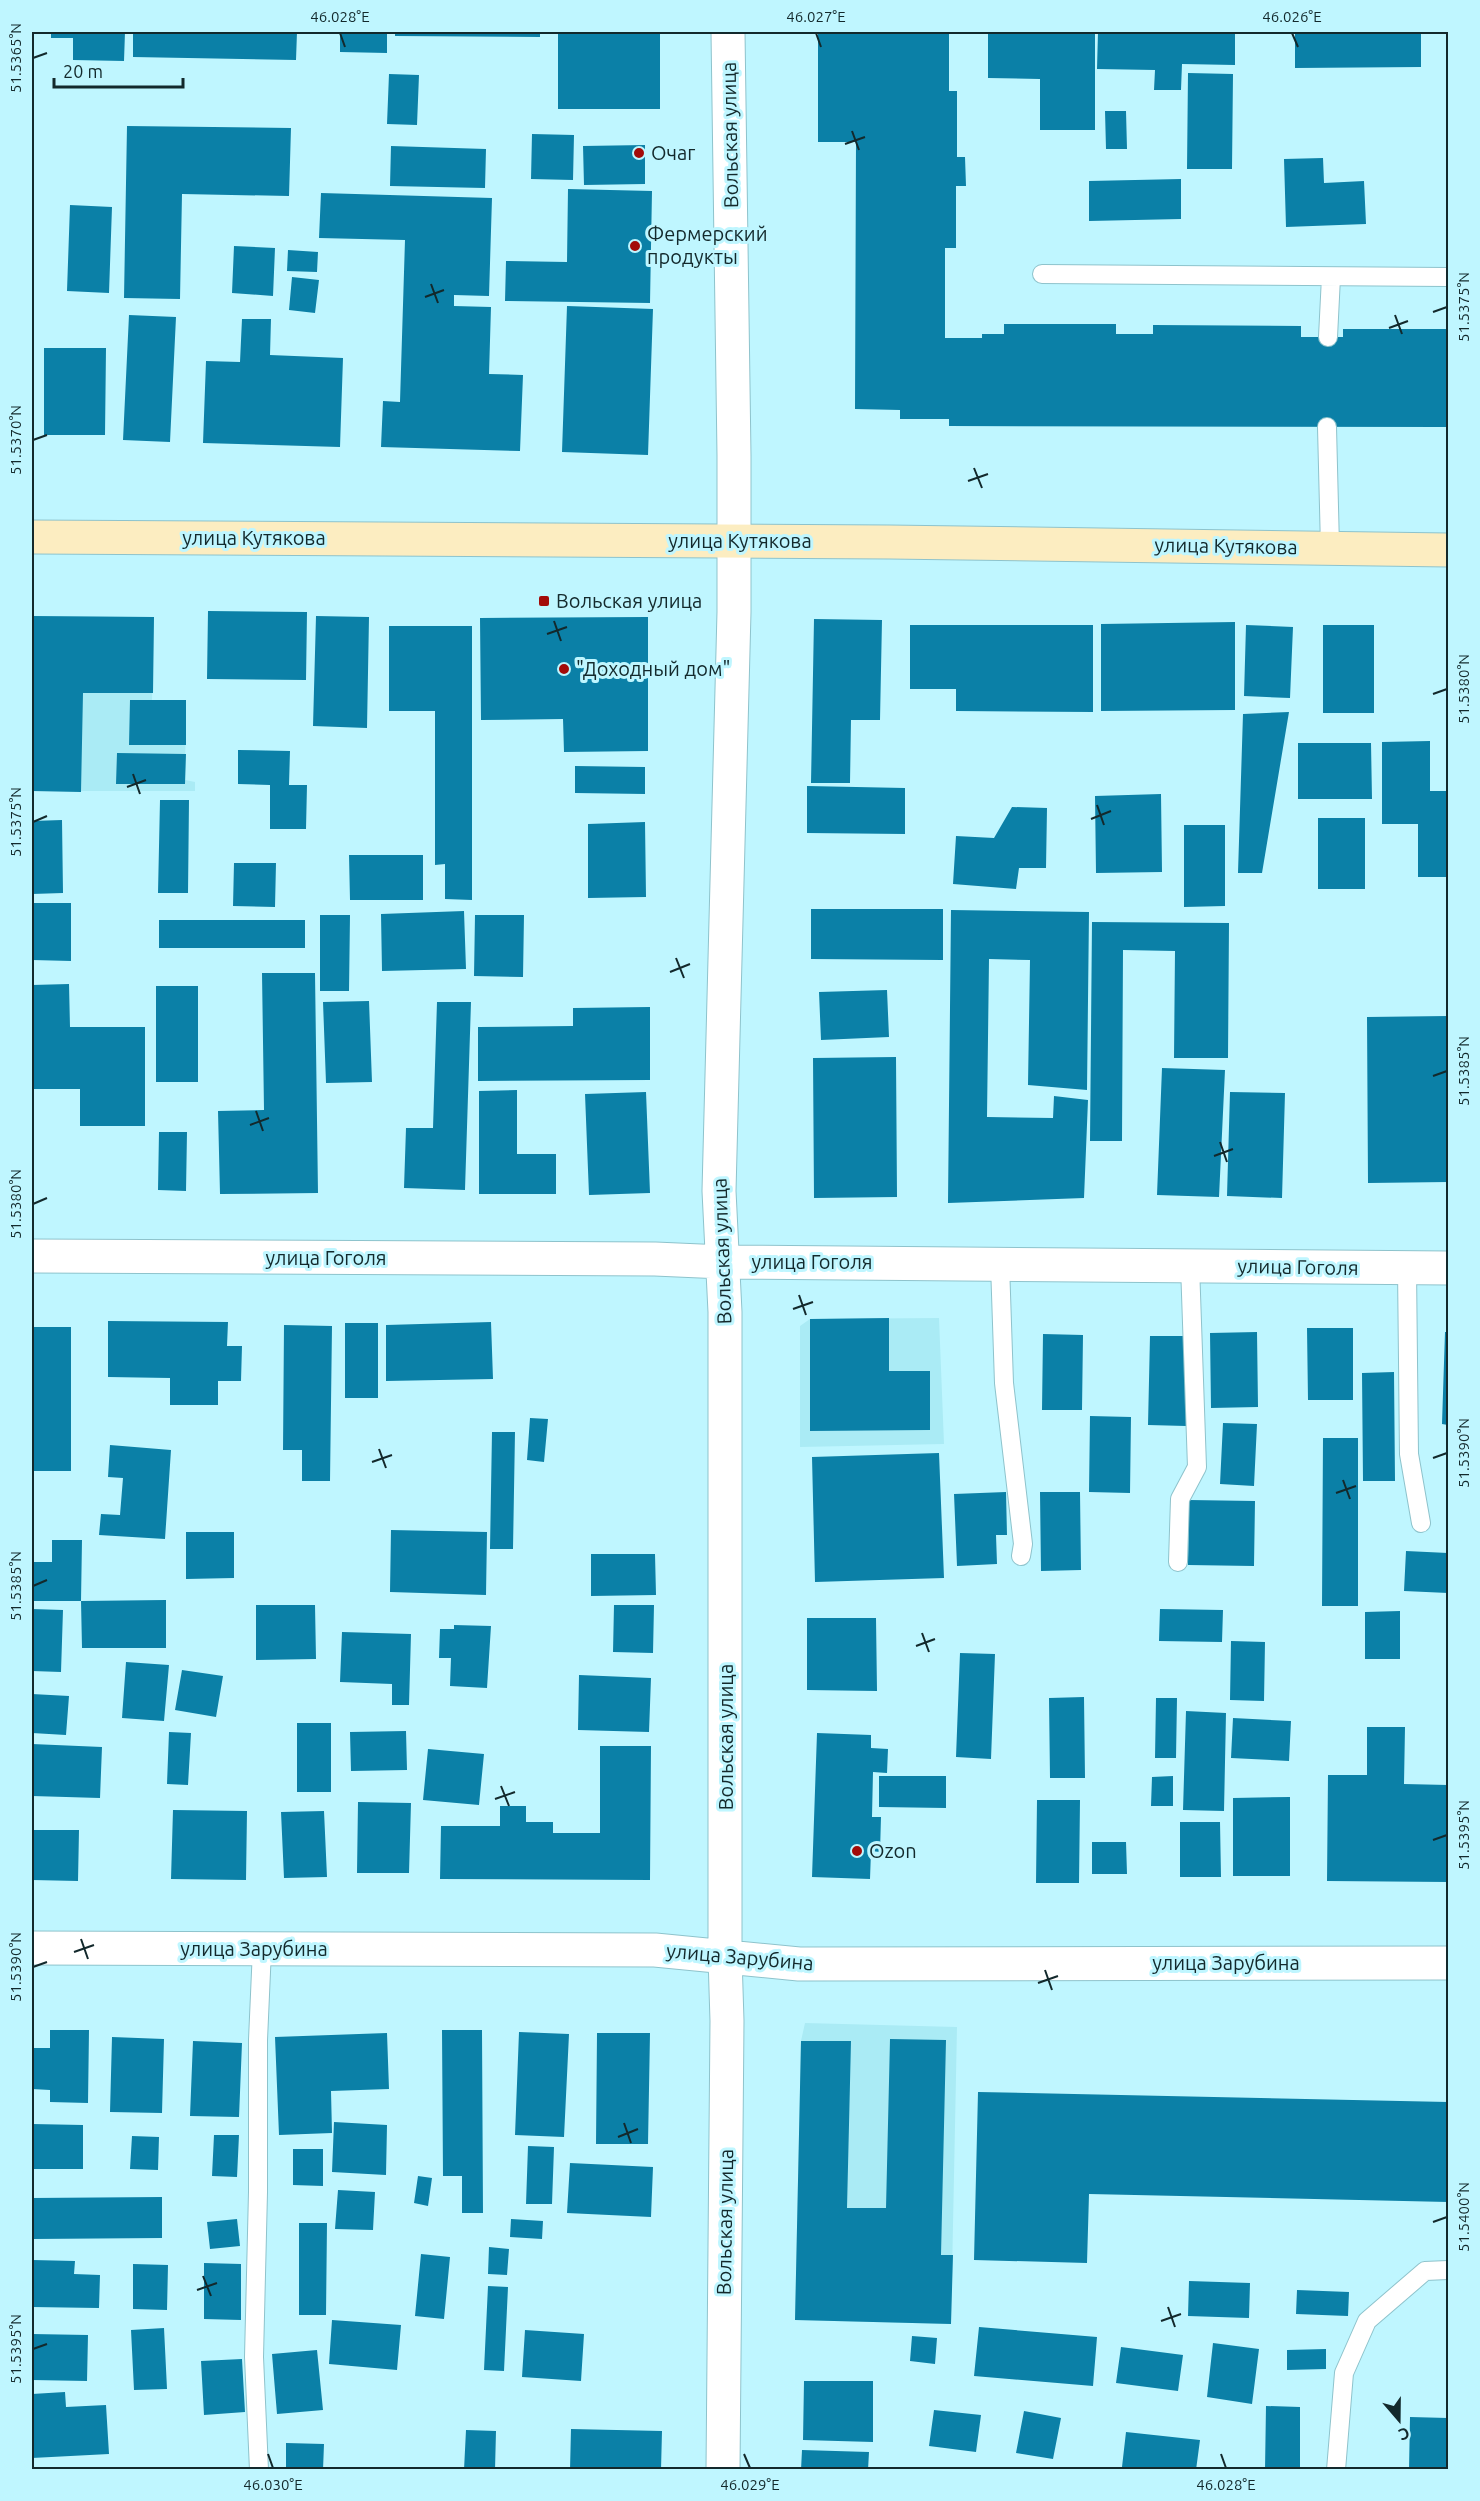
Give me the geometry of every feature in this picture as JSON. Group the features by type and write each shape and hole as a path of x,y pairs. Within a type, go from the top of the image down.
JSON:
{"street":[{"name":"Вольская улица","path":"723,2469 728,2021 725,1957 723,1262 719,1191 734,542 728,32"},
{"name":"улица Кутякова","path":"32,537 1330,547 1449,550"},
{"name":"улица Гоголя","path":"32,1256 643,1259 723,1262 1449,1268"},
{"name":"улица Зарубина","path":"32,1948 655,1950 799,1964 1449,1963"}],"lane":[{"path":"1042,274 1449,277"},
{"path":"1328,337 1331,277"},
{"path":"1327,427 1330,547"},
{"path":"1000,1264 1004,1383 1023,1544 1021,1556"},
{"path":"1178,1562 1180,1499 1197,1467 1190,1265"},
{"path":"1407,1268 1409,1454 1421,1523"},
{"path":"259,2469 254,2357 258,2192 258,2040 262,1949"},
{"path":"1336,2469 1344,2373 1367,2321 1425,2271 1449,2270"}],"shaded area":[{"path":"32,616 154,617 152,700 186,700 185,780 195,782 195,791 32,791"},
{"path":"939,1318 944,1444 800,1447 800,1326 810,1319"},
{"path":"805,2023 957,2027 951,2324 795,2320 801,2041"}],"building":[{"path":"51,32 125,32 124,61 73,60 73,38 51,38"},
{"path":"133,32 297,32 296,60 133,57"},
{"path":"340,32 387,32 387,53 340,52"},
{"path":"395,32 540,32 540,37 395,36"},
{"path":"558,32 660,32 660,109 558,109"},
{"path":"818,32 949,32 949,91 957,91 957,157 965,157 966,186 956,186 956,248 945,248 945,338 982,338 982,334 1004,334 1004,324 1116,324 1116,334 1153,334 1153,325 1301,326 1301,337 1343,337 1343,329 1448,329 1448,427 949,426 949,419 900,419 900,410 855,409 856,142 818,142"},
{"path":"988,32 1095,32 1095,130 1040,130 1040,79 988,78"},
{"path":"1098,32 1235,32 1235,65 1182,64 1181,90 1154,90 1155,70 1097,69"},
{"path":"1295,32 1421,32 1421,67 1295,68"},
{"path":"1188,73 1233,74 1232,169 1187,169"},
{"path":"389,74 419,75 417,125 387,124"},
{"path":"1105,111 1126,111 1127,149 1106,149"},
{"path":"127,126 291,128 289,196 182,194 180,299 124,298"},
{"path":"532,134 574,135 573,180 531,179"},
{"path":"645,145 645,184 584,185 583,146"},
{"path":"391,146 486,149 485,188 390,186"},
{"path":"1323,158 1324,183 1364,181 1366,224 1286,227 1284,159"},
{"path":"1181,179 1181,219 1089,221 1089,181"},
{"path":"568,189 652,191 650,303 505,301 506,261 567,262"},
{"path":"321,193 492,198 489,296 454,295 454,306 491,307 489,374 523,375 520,451 381,447 383,401 400,402 405,240 319,238"},
{"path":"70,205 112,207 109,293 67,291"},
{"path":"234,246 275,248 273,296 232,293"},
{"path":"288,250 318,252 317,272 287,271"},
{"path":"292,277 319,280 315,313 289,310"},
{"path":"567,306 653,309 648,455 562,452"},
{"path":"129,315 176,317 170,442 123,440"},
{"path":"242,319 271,319 270,355 343,358 340,447 203,443 206,361 240,362"},
{"path":"44,348 106,348 105,435 44,435"},
{"path":"208,611 307,612 306,680 207,679"},
{"path":"32,616 154,617 153,693 83,693 81,792 32,791"},
{"path":"316,616 369,617 367,728 313,726"},
{"name":"\"Доходный дом\"","path":"648,617 648,751 564,752 563,719 481,720 480,618"},
{"path":"814,619 882,620 880,720 851,720 850,783 811,783"},
{"path":"1235,622 1235,710 1101,711 1101,624"},
{"path":"910,625 1093,625 1093,712 956,711 956,689 910,689"},
{"path":"1246,625 1293,627 1290,698 1244,696"},
{"path":"1323,625 1374,625 1374,713 1323,713"},
{"path":"389,626 472,626 472,900 445,899 445,864 435,865 435,711 389,711"},
{"path":"130,700 186,700 186,745 129,745"},
{"path":"1289,712 1262,873 1238,873 1243,714"},
{"path":"1430,741 1430,791 1448,791 1448,877 1418,877 1418,824 1382,824 1382,742"},
{"path":"1298,743 1371,743 1372,799 1298,799"},
{"path":"238,750 290,751 289,785 307,785 306,829 270,829 270,785 238,784"},
{"path":"117,753 186,754 185,784 116,784"},
{"path":"575,766 645,767 645,794 575,793"},
{"path":"807,786 905,788 905,834 807,833"},
{"path":"1161,794 1162,872 1096,873 1095,796"},
{"path":"160,800 189,800 188,893 158,893"},
{"path":"1012,807 1047,808 1046,868 1019,868 1016,889 953,884 956,836 994,838"},
{"path":"1318,818 1365,818 1365,889 1318,889"},
{"path":"62,820 63,893 32,894 32,821"},
{"path":"645,822 646,897 588,898 588,824"},
{"path":"1184,825 1225,825 1225,906 1184,907"},
{"path":"349,855 423,855 423,900 350,900"},
{"path":"234,863 276,863 275,907 233,906"},
{"path":"32,903 71,903 71,961 32,960"},
{"path":"811,909 943,909 943,960 811,959"},
{"path":"951,910 1089,912 1087,1090 1028,1085 1030,960 989,959 987,1117 1053,1118 1054,1096 1088,1100 1084,1198 948,1203"},
{"path":"464,911 466,969 382,971 381,914"},
{"path":"320,915 350,915 349,991 320,991"},
{"path":"475,915 524,915 523,977 474,976"},
{"path":"159,920 305,920 305,948 159,948"},
{"path":"1092,922 1229,923 1228,1058 1174,1058 1175,951 1123,950 1122,1141 1090,1141"},
{"path":"262,973 315,973 318,1193 220,1194 218,1111 264,1110"},
{"path":"69,984 70,1027 145,1027 145,1126 80,1126 80,1089 32,1089 32,985"},
{"path":"156,986 198,986 198,1082 156,1082"},
{"path":"887,990 889,1037 821,1040 819,992"},
{"path":"369,1001 372,1082 326,1083 323,1002"},
{"path":"437,1002 471,1002 465,1190 404,1188 406,1128 433,1128"},
{"path":"650,1007 650,1080 478,1081 478,1027 573,1026 573,1008"},
{"path":"1448,1016 1448,1182 1368,1183 1367,1017"},
{"path":"896,1057 897,1197 814,1198 813,1058"},
{"path":"1162,1068 1225,1070 1219,1197 1157,1195"},
{"path":"517,1090 517,1154 556,1154 556,1194 479,1194 479,1091"},
{"path":"646,1092 650,1193 589,1195 585,1094"},
{"path":"1230,1092 1285,1093 1282,1198 1227,1196"},
{"path":"159,1132 187,1132 186,1191 158,1190"},
{"path":"889,1318 889,1371 930,1371 930,1430 810,1431 810,1319"},
{"path":"108,1321 228,1322 227,1346 242,1346 241,1381 218,1381 218,1405 170,1405 170,1378 108,1377"},
{"path":"491,1322 493,1379 386,1381 386,1325"},
{"path":"345,1323 378,1323 378,1398 345,1398"},
{"path":"284,1325 332,1326 330,1481 302,1481 302,1450 283,1450"},
{"path":"32,1327 71,1327 71,1471 32,1471"},
{"path":"1307,1328 1353,1328 1353,1400 1308,1400"},
{"path":"1257,1332 1258,1407 1211,1408 1210,1333"},
{"path":"1445,1332 1448,1332 1448,1425 1442,1424"},
{"path":"1043,1334 1083,1335 1082,1410 1042,1410"},
{"path":"1150,1336 1188,1336 1186,1426 1148,1425"},
{"path":"1394,1372 1395,1481 1363,1481 1362,1373"},
{"path":"1090,1416 1131,1417 1130,1493 1089,1492"},
{"path":"530,1418 548,1419 544,1462 527,1460"},
{"path":"1223,1423 1257,1424 1254,1486 1220,1484"},
{"path":"492,1432 515,1432 513,1549 490,1549"},
{"path":"1323,1438 1358,1438 1358,1606 1322,1606"},
{"path":"110,1445 171,1450 165,1539 99,1535 101,1514 120,1515 123,1478 108,1477"},
{"path":"939,1453 944,1578 815,1582 812,1457"},
{"path":"1006,1492 1007,1535 996,1535 997,1564 957,1566 954,1494"},
{"path":"1040,1492 1080,1492 1081,1570 1041,1571"},
{"path":"1189,1500 1255,1501 1254,1566 1188,1565"},
{"path":"391,1530 487,1532 486,1595 390,1592"},
{"path":"186,1532 234,1532 234,1578 186,1579"},
{"path":"52,1540 82,1540 81,1601 32,1601 32,1562 52,1562"},
{"path":"1406,1551 1448,1553 1448,1593 1404,1591"},
{"path":"591,1554 655,1554 656,1595 591,1596"},
{"path":"166,1600 166,1648 82,1648 81,1601"},
{"path":"256,1605 315,1605 316,1659 256,1660"},
{"path":"614,1605 654,1605 653,1653 613,1652"},
{"path":"32,1609 63,1610 61,1672 32,1671"},
{"path":"1160,1609 1223,1610 1222,1642 1159,1641"},
{"path":"1400,1611 1400,1659 1365,1659 1365,1612"},
{"path":"807,1618 876,1618 877,1691 807,1690"},
{"path":"454,1625 491,1626 487,1688 450,1686 451,1658 439,1658 440,1629 454,1629"},
{"path":"342,1632 411,1634 409,1705 392,1705 392,1684 340,1682"},
{"path":"1231,1641 1265,1642 1264,1701 1230,1700"},
{"path":"960,1653 995,1654 991,1759 956,1757"},
{"path":"126,1662 169,1665 164,1721 122,1718"},
{"path":"182,1670 223,1676 216,1717 175,1710"},
{"path":"579,1675 651,1678 649,1732 578,1730"},
{"path":"32,1694 69,1696 66,1735 32,1733"},
{"path":"1084,1697 1085,1778 1050,1778 1049,1698"},
{"path":"1156,1698 1177,1698 1176,1758 1155,1758"},
{"path":"1186,1711 1226,1713 1224,1811 1183,1810"},
{"path":"1233,1718 1291,1721 1289,1761 1231,1758"},
{"path":"297,1723 331,1723 331,1792 297,1792"},
{"path":"1367,1727 1405,1727 1404,1784 1448,1785 1448,1882 1327,1881 1328,1775 1367,1775"},
{"path":"406,1731 407,1770 351,1771 350,1732"},
{"path":"169,1732 191,1733 188,1785 167,1784"},
{"path":"817,1733 871,1735 871,1748 888,1749 887,1773 873,1772 872,1817 881,1817 880,1852 871,1851 870,1879 812,1877"},
{"path":"32,1744 102,1747 100,1798 32,1796"},
{"path":"600,1746 651,1746 650,1880 440,1879 441,1826 500,1826 500,1806 526,1806 526,1822 553,1822 553,1833 600,1833"},
{"path":"428,1749 484,1754 479,1805 423,1800"},
{"path":"879,1776 946,1776 946,1808 879,1807"},
{"path":"1173,1776 1173,1806 1151,1806 1152,1777"},
{"path":"1290,1797 1290,1876 1233,1876 1233,1798"},
{"path":"1037,1800 1080,1800 1079,1883 1036,1883"},
{"path":"358,1802 411,1803 409,1873 357,1873"},
{"path":"173,1810 247,1811 246,1880 171,1879"},
{"path":"324,1811 327,1877 284,1878 281,1812"},
{"path":"1180,1822 1220,1822 1221,1877 1180,1877"},
{"path":"32,1830 79,1830 78,1881 32,1880"},
{"path":"1092,1842 1126,1842 1127,1874 1092,1874"},
{"path":"50,2030 89,2030 88,2103 50,2102 50,2090 32,2089 32,2048 50,2048"},
{"path":"442,2030 482,2030 483,2213 462,2213 462,2176 443,2176"},
{"path":"519,2032 569,2034 564,2137 515,2135"},
{"path":"387,2033 389,2089 331,2091 332,2133 279,2135 275,2037"},
{"path":"597,2033 650,2033 648,2144 596,2144"},
{"path":"112,2037 164,2039 162,2113 110,2112"},
{"path":"890,2039 946,2040 941,2255 953,2255 951,2324 795,2320 801,2041 851,2041 847,2208 886,2208"},
{"path":"193,2041 242,2043 239,2117 190,2116"},
{"path":"978,2092 1448,2102 1448,2202 1089,2194 1087,2263 974,2260"},
{"path":"334,2122 387,2125 386,2175 332,2172"},
{"path":"32,2124 83,2125 83,2169 32,2169"},
{"path":"214,2135 239,2135 237,2177 212,2176"},
{"path":"132,2136 159,2137 158,2170 130,2169"},
{"path":"528,2146 554,2147 552,2204 526,2204"},
{"path":"293,2149 323,2149 323,2186 293,2185"},
{"path":"570,2163 653,2167 651,2217 567,2213"},
{"path":"418,2176 432,2178 428,2206 414,2203"},
{"path":"338,2190 375,2192 373,2230 335,2229"},
{"path":"162,2197 162,2238 32,2239 32,2198"},
{"path":"237,2219 240,2246 210,2249 207,2222"},
{"path":"511,2219 543,2221 542,2239 510,2237"},
{"path":"299,2223 327,2223 326,2315 299,2315"},
{"path":"489,2247 509,2249 507,2275 488,2274"},
{"path":"421,2254 450,2257 444,2319 415,2316"},
{"path":"32,2260 75,2261 74,2274 100,2275 99,2308 32,2307"},
{"path":"204,2263 241,2264 241,2320 204,2319"},
{"path":"133,2264 168,2265 167,2310 133,2309"},
{"path":"1189,2281 1250,2283 1249,2318 1188,2316"},
{"path":"488,2286 508,2287 504,2371 484,2370"},
{"path":"1297,2290 1349,2292 1348,2316 1296,2314"},
{"path":"332,2320 401,2325 397,2370 329,2364"},
{"path":"979,2327 1097,2337 1093,2386 974,2376"},
{"path":"164,2328 167,2389 134,2390 131,2330"},
{"path":"525,2330 584,2334 581,2381 522,2377"},
{"path":"32,2334 88,2335 87,2381 32,2380"},
{"path":"912,2336 937,2338 935,2364 910,2361"},
{"path":"1213,2343 1259,2349 1252,2404 1207,2397"},
{"path":"1121,2347 1183,2355 1178,2391 1116,2383"},
{"path":"1326,2349 1326,2369 1287,2370 1287,2350"},
{"path":"317,2350 323,2410 277,2414 272,2354"},
{"path":"242,2359 245,2412 204,2415 201,2361"},
{"path":"804,2381 873,2381 873,2442 803,2440"},
{"path":"65,2392 66,2407 106,2405 109,2454 32,2458 32,2394"},
{"path":"1266,2406 1300,2407 1300,2470 1265,2470"},
{"path":"934,2410 981,2415 976,2452 929,2446"},
{"path":"1024,2411 1061,2418 1053,2459 1016,2453"},
{"path":"1410,2417 1448,2418 1448,2470 1409,2470"},
{"path":"571,2429 662,2431 661,2470 570,2470"},
{"path":"466,2430 496,2431 495,2470 464,2470"},
{"path":"1126,2432 1200,2440 1196,2470 1147,2470 1122,2467"},
{"path":"286,2443 324,2444 323,2470 286,2470"},
{"path":"802,2450 869,2452 868,2470 801,2470"}],"place":[{"name":"Очаг","path":"639,153"},
{"name":"Фермерский продукты","path":"635,246"},
{"name":"Вольская улица","path":"544,601"},
{"name":"\"Доходный дом\"","path":"564,669"},
{"name":"Ozon","path":"857,1851"}]}
